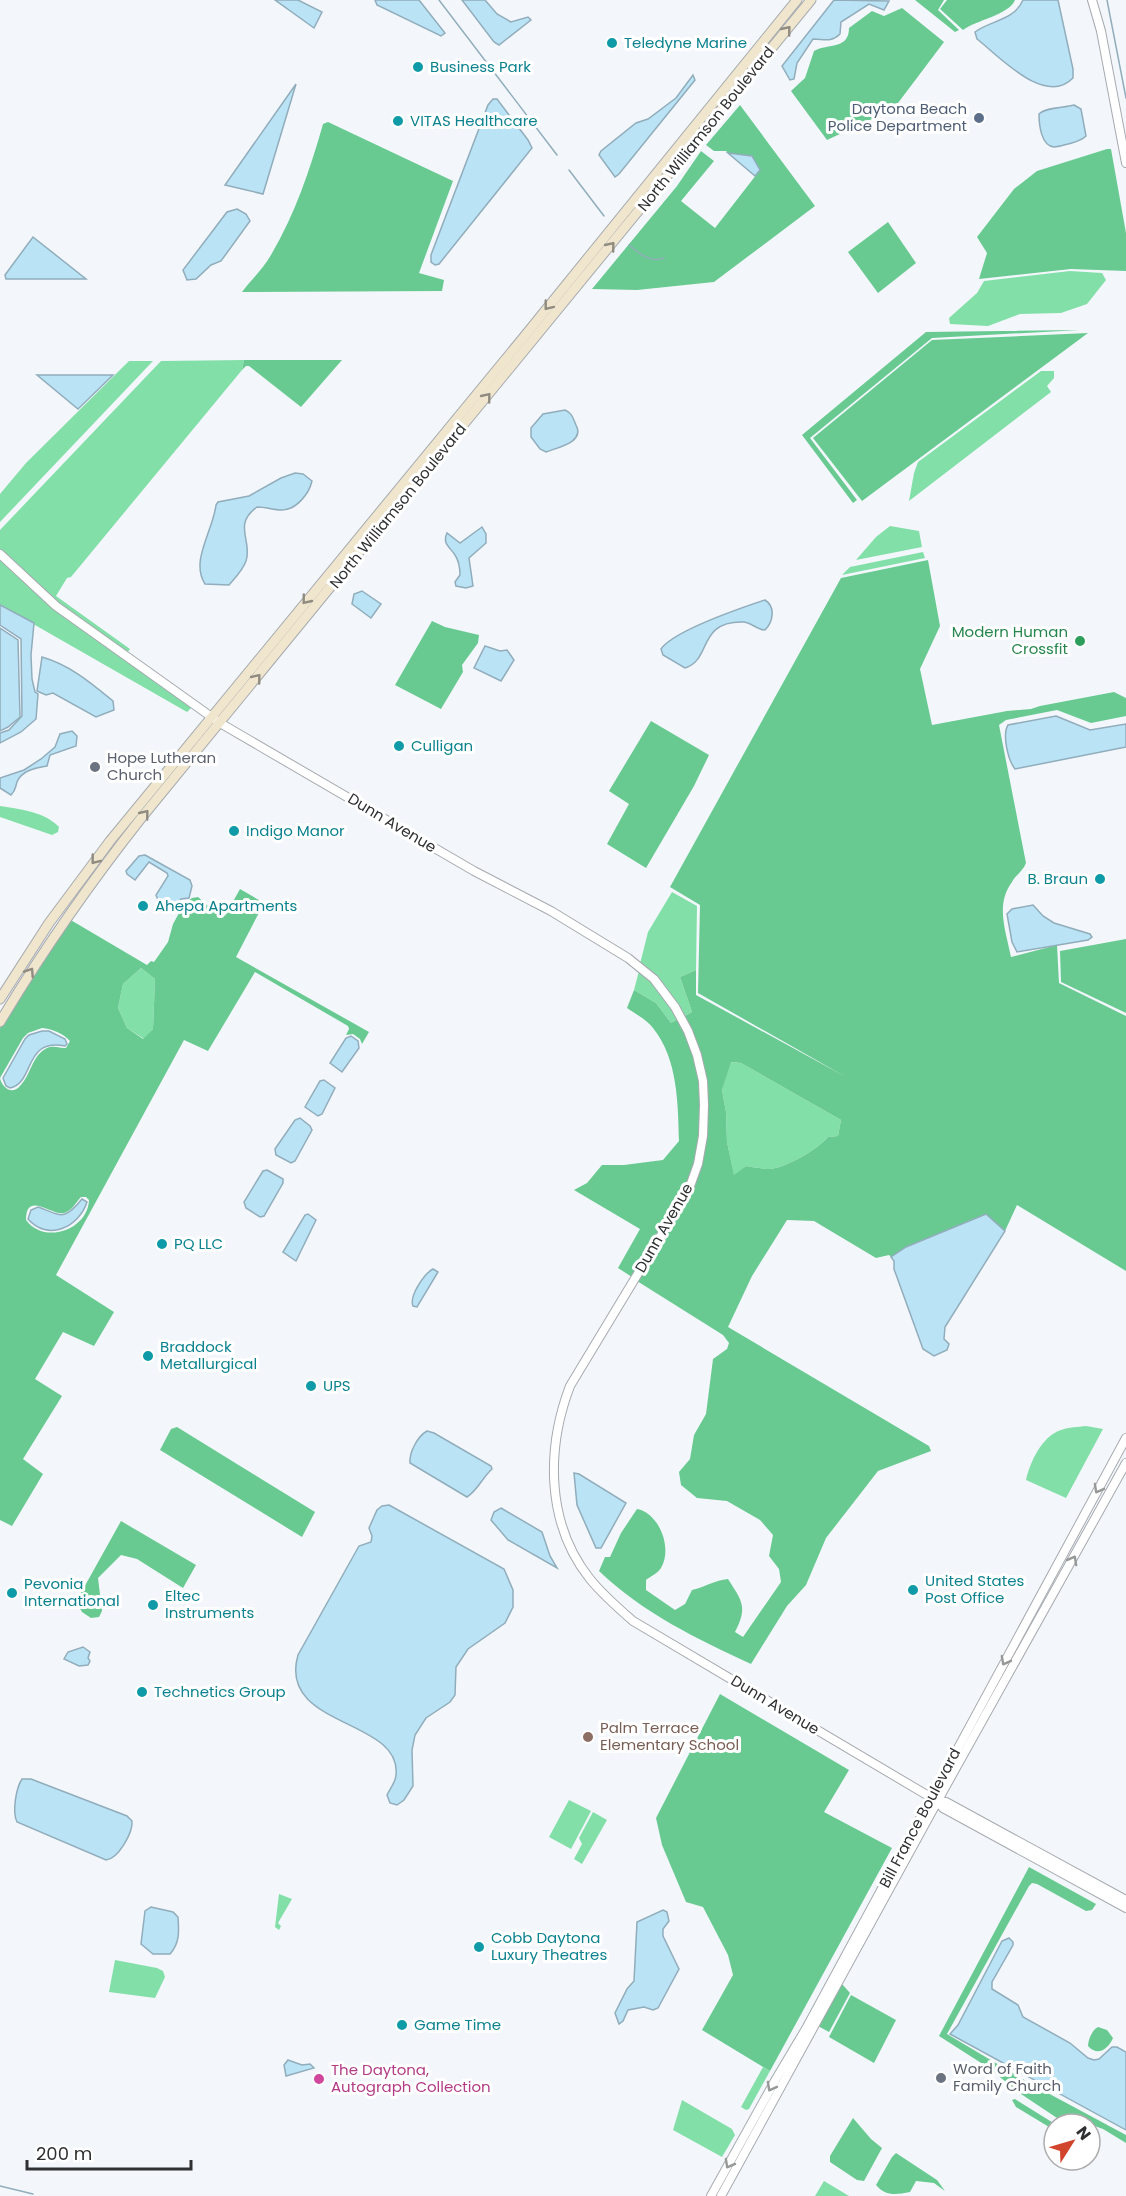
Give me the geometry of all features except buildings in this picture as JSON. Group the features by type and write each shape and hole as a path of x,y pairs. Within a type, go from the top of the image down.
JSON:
{"main road":[{"name":"North Williamson Boulevard","path":"0,999 64,902 210,716 523,338 797,0"},
{"name":"North Williamson Boulevard","path":"0,1022 73,908 142,817 811,0"}],"street":[{"path":"1092,0 1101,31 1126,163"},
{"name":"Dunn Avenue","path":"0,554 56,606 220,723 466,867 551,911 628,958 654,979 675,1007 691,1039 703,1081 703,1125 698,1164 689,1189 570,1386 562,1408 553,1459 554,1489 563,1530 589,1577 610,1601 633,1621 934,1799 946,1802 1123,1902"},
{"path":"64,902 73,908"},
{"name":"Bill France Boulevard","path":"721,2196 1126,1438"},
{"name":"Bill France Boulevard","path":"711,2196 1126,1463"}],"green space":[{"path":"915,0 944,0 938,10 959,30 955,32"},
{"path":"947,0 1015,0 1006,10 963,30 940,9"},
{"path":"902,8 944,42 898,103 885,113 827,140 791,91 805,78 814,51 842,43 846,40 849,28 872,11 884,16"},
{"path":"740,105 815,206 714,282 637,290 592,289 677,186 701,151 714,161 681,201 715,228 760,170 752,156 714,151 706,145"},
{"path":"328,122 453,181 419,273 444,280 442,291 242,292 264,265 280,239 301,191 323,124"},
{"path":"1111,149 1126,233 1126,271 1071,269 979,279 987,253 977,237 1014,189 1037,171"},
{"path":"888,222 916,263 878,293 848,252"},
{"path":"1070,271 1102,273 1106,280 1087,304 1061,313 1020,314 988,326 950,324 949,318 977,293 984,281"},
{"path":"1080,330 932,338 810,438 857,500 853,503 802,435 926,332"},
{"path":"1088,333 862,501 813,438 932,340"},
{"path":"244,360 242,370 71,577 67,578 56,596 130,649 127,653 58,604 0,549 0,530 161,361"},
{"path":"244,360 342,360 301,407 249,366 242,370"},
{"path":"129,361 153,361 0,522 0,494 26,463"},
{"path":"1041,371 1054,371 1054,378 1047,386 1051,392 909,501 918,462"},
{"path":"890,526 919,531 922,547 856,560 876,537"},
{"path":"923,552 925,558 842,575 850,567"},
{"path":"0,558 54,609 192,707 187,712 0,605"},
{"path":"928,560 940,626 920,669 932,725 1007,711 1031,709 1114,692 1126,698 1126,716 1091,723 1057,710 1006,720 999,725 1026,863 1012,882 1004,900 1003,918 1011,957 1057,945 1059,983 1126,1016 1126,1271 1017,1205 1005,1231 986,1214 906,1247 891,1257 889,1255 876,1258 814,1221 787,1220 752,1276 728,1327 929,1446 931,1451 878,1471 826,1538 806,1585 787,1606 751,1664 671,1624 634,1600 599,1571 605,1557 610,1557 621,1533 637,1509 652,1517 657,1524 662,1532 665,1551 660,1570 646,1580 646,1590 675,1610 685,1604 692,1590 728,1579 742,1604 741,1616 735,1632 743,1637 781,1582 779,1569 769,1556 773,1535 760,1520 727,1501 697,1498 681,1485 679,1472 690,1459 694,1435 706,1414 713,1359 727,1349 729,1343 723,1335 637,1281 692,1190 707,1105 683,1017 692,1012 680,977 696,970 696,995 846,1077 698,993 700,905 670,887 841,578","holes":["731,1062 741,1063 841,1120 838,1136 828,1137 793,1162 770,1169 746,1166 734,1175 727,1142 726,1112 722,1090"]},
{"path":"432,621 445,627 479,635 478,643 462,665 463,672 441,709 395,685"},
{"path":"651,721 709,755 694,786 646,868 607,844 629,804 609,791"},
{"path":"0,806 24,810 47,818 59,827 58,832 52,835 0,817"},
{"path":"240,889 264,903 236,957 369,1032 362,1044 360,1039 353,1034 346,1035 348,1026 255,972 208,1051 184,1040 56,1275 114,1312 94,1346 63,1332 35,1379 62,1396 23,1459 43,1474 12,1526 0,1520 0,1078 0,1028 30,976 69,919 147,965 151,961 154,962 168,942 173,924 184,904 192,898 198,897 225,916","holes":["141,968 155,979 153,1029 143,1039 127,1028 118,1008 123,984","42,1028 57,1032 70,1041 66,1048 52,1047 42,1051 24,1081 17,1089 11,1090 5,1087 0,1078 28,1033","81,1197 89,1200 87,1210 81,1219 64,1231 43,1232 34,1228 26,1220 27,1211 35,1205 59,1213 67,1212"]},
{"path":"672,892 697,906 696,970 680,977 692,1012 683,1017 640,964 648,932"},
{"path":"1126,939 1126,1013 1061,982 1060,951"},
{"path":"141,968 155,979 153,1029 144,1039 127,1028 118,1008 123,984"},
{"path":"639,971 651,981 678,1019 671,1023 656,1003 634,990"},
{"path":"634,990 656,1003 671,1023 678,1019 687,1038 699,1080 701,1124 699,1146 687,1187 632,1277 618,1268 640,1229 574,1190 587,1183 602,1165 663,1160 679,1141 677,1097 672,1068 661,1040 653,1028 627,1008"},
{"path":"730,1062 741,1063 841,1120 838,1136 828,1137 793,1162 770,1169 746,1166 734,1176 727,1142 726,1112 722,1090"},
{"path":"1086,1426 1103,1429 1066,1498 1026,1480 1030,1465 1048,1438 1064,1429"},
{"path":"177,1427 315,1512 302,1537 160,1450 171,1429"},
{"path":"121,1521 196,1565 183,1588 137,1559 121,1555 98,1578 102,1611 99,1617 91,1618 82,1612 77,1600"},
{"path":"720,1694 849,1770 824,1812 892,1848 770,2071 702,2030 733,1975 728,1955 703,1907 686,1902 662,1845 656,1818"},
{"path":"569,1800 591,1811 571,1849 549,1837"},
{"path":"593,1812 607,1820 582,1864 574,1859 582,1844 579,1838"},
{"path":"1029,1867 1096,1904 1092,1910 1086,1911 1032,1883 947,2034 1083,2112 1048,2112 1018,2092 989,2068 939,2036"},
{"path":"279,1894 292,1899 278,1923 281,1926 279,1930 275,1927"},
{"path":"115,1960 163,1971 165,1977 155,1998 109,1992"},
{"path":"842,1984 850,1993 829,2032 818,2026"},
{"path":"851,1995 896,2020 874,2063 829,2037"},
{"path":"1098,2027 1107,2030 1113,2038 1106,2048 1095,2051 1088,2046 1091,2035"},
{"path":"763,2067 770,2071 749,2109 746,2110 741,2107"},
{"path":"1015,2099 1042,2116 1042,2123 1016,2107 1012,2100"},
{"path":"682,2100 732,2129 735,2135 722,2157 673,2130"},
{"path":"853,2118 882,2148 864,2181 857,2180 830,2162 830,2156"},
{"path":"1102,2122 1126,2135 1126,2143 1103,2129"},
{"path":"896,2153 937,2180 945,2191 934,2183 916,2181 910,2192 891,2194 879,2189 876,2185"},
{"path":"824,2181 849,2196 815,2196"}],"water":[{"path":"275,0 298,0 322,12 314,28"},
{"path":"375,0 419,0 445,33 441,36 377,5"},
{"path":"462,0 485,0 497,14 511,22 528,17 531,20 499,45 494,42"},
{"path":"834,0 889,1 884,10 869,4 841,22 840,34 834,39 813,39 797,63 794,79 790,80 782,66"},
{"path":"1023,0 1058,0 1073,69 1073,78 1062,85 1049,87 1023,76 977,39 975,32 1014,12"},
{"path":"693,75 695,80 615,177 599,155 601,151 636,123 648,119 676,98"},
{"path":"296,84 263,194 225,185"},
{"path":"493,99 497,99 532,148 439,264 435,265 431,262 431,255 488,105"},
{"path":"1074,105 1081,109 1086,136 1078,141 1050,146 1042,134 1039,114 1051,109"},
{"path":"728,153 752,156 760,170 755,176"},
{"path":"237,209 246,214 250,221 221,261 211,265 196,279 187,280 183,270 227,212"},
{"path":"33,237 86,279 6,279 5,275"},
{"path":"37,375 113,375 78,409"},
{"path":"565,410 573,418 578,431 577,436 569,443 546,452 540,449 531,437 531,428 543,414"},
{"path":"295,473 303,474 312,481 305,496 297,504 287,509 257,507 246,520 244,527 247,554 241,571 229,585 205,584 201,575 201,556 218,502 249,496"},
{"path":"482,527 486,534 486,543 469,558 473,586 466,588 456,586 455,582 460,575 459,567 456,557 446,543 447,533 460,543"},
{"path":"362,591 381,604 371,618 352,604 354,594"},
{"path":"765,600 771,607 772,615 765,630 749,623 728,623 712,634 699,657 685,668 663,655 661,649 679,635 740,608"},
{"path":"0,605 34,623 31,655 32,679 35,692 38,694 36,719 21,732 0,743 0,733 9,730 22,716 21,639 0,625"},
{"path":"0,628 18,640 20,717 0,731"},
{"path":"485,646 500,651 507,650 514,660 501,681 474,668"},
{"path":"42,657 62,665 88,681 113,701 114,710 96,717 53,693 46,695 37,691"},
{"path":"1056,716 1090,730 1126,724 1126,747 1015,769 1007,747 1006,729 1008,725"},
{"path":"72,731 77,736 76,746 50,755 47,766 30,770 22,775 11,795 0,788 0,778 24,770 41,759 55,747 60,734"},
{"path":"145,855 190,880 192,886 189,898 181,899 173,909 158,900 156,895 168,876 167,873 149,862 135,880 127,874 126,871 139,856"},
{"path":"1033,905 1043,916 1054,923 1090,934 1092,937 1088,940 1017,952 1012,942 1007,914 1012,909"},
{"path":"49,1031 65,1039 67,1044 42,1048 18,1084 10,1088 6,1086 3,1078 25,1039 29,1035"},
{"path":"351,1036 358,1041 359,1048 342,1072 330,1063 346,1038"},
{"path":"324,1080 335,1088 322,1114 318,1116 305,1107 320,1081"},
{"path":"300,1118 312,1130 295,1161 291,1163 276,1155 275,1149 295,1120"},
{"path":"267,1170 283,1179 283,1183 264,1216 260,1217 246,1208 244,1202 263,1171"},
{"path":"82,1199 87,1202 83,1211 62,1229 45,1230 28,1219 31,1210 38,1207 62,1215 66,1214"},
{"path":"308,1214 316,1220 296,1261 283,1252 305,1215"},
{"path":"986,1214 1005,1231 945,1327 944,1339 949,1344 947,1350 934,1356 923,1349 891,1257 906,1247"},
{"path":"433,1269 438,1272 417,1307 413,1306 413,1297 418,1286"},
{"path":"427,1431 491,1466 492,1469 467,1497 410,1463 415,1445"},
{"path":"574,1473 626,1503 601,1548 596,1548 577,1505"},
{"path":"389,1505 504,1569 513,1590 513,1607 505,1623 468,1649 456,1667 455,1695 450,1702 426,1718 415,1735 412,1750 413,1786 404,1800 397,1805 390,1803 387,1795 396,1777 393,1756 380,1742 321,1710 305,1697 296,1679 298,1655 359,1546 371,1542 372,1536 369,1528 377,1510"},
{"path":"501,1508 542,1532 550,1556 557,1568 508,1540 491,1520 494,1512"},
{"path":"83,1647 90,1652 88,1665 79,1666 64,1659 68,1652"},
{"path":"22,1779 31,1779 127,1816 132,1821 132,1826 124,1845 111,1859 106,1860 17,1822 15,1800"},
{"path":"151,1907 173,1912 178,1917 179,1932 170,1954 153,1954 141,1944 145,1911"},
{"path":"663,1910 667,1912 669,1921 663,1929 663,1936 679,1969 658,2008 653,2010 644,2007 628,2010 619,2024 615,2013 627,1989 634,1981 637,1922"},
{"path":"1009,1938 1013,1945 992,1982 992,1989 1018,2005 1023,2017 1070,2043 1088,2058 1099,2059 1112,2047 1126,2052 1126,2130 1102,2117 1102,2112 1093,2112 950,2034 958,2025 1002,1941"},
{"path":"288,2060 302,2065 310,2064 314,2068 286,2076 284,2065"}],"waterway":[{"path":"439,0 557,155"},
{"path":"1107,0 1126,98"},
{"path":"569,170 604,216"},
{"path":"629,245 650,258 664,258"},
{"path":"0,2186 33,2194"}],"place":[{"name":"Teledyne Marine","path":"612,43"},
{"name":"Business Park","path":"418,67"},
{"name":"Daytona Beach Police Department","path":"979,118"},
{"name":"VITAS Healthcare","path":"398,121"},
{"name":"Modern Human Crossfit","path":"1080,641"},
{"name":"Culligan","path":"399,746"},
{"name":"Hope Lutheran Church","path":"95,767"},
{"name":"Indigo Manor","path":"234,831"},
{"name":"B. Braun","path":"1100,879"},
{"name":"Ahepa Apartments","path":"143,906"},
{"name":"PQ LLC","path":"162,1244"},
{"name":"Braddock Metallurgical","path":"148,1356"},
{"name":"UPS","path":"311,1386"},
{"name":"United States Post Office","path":"913,1590"},
{"name":"Pevonia International","path":"12,1593"},
{"name":"Eltec Instruments","path":"153,1605"},
{"name":"Technetics Group","path":"142,1692"},
{"name":"Palm Terrace Elementary School","path":"588,1737"},
{"name":"Cobb Daytona Luxury Theatres","path":"479,1947"},
{"name":"Game Time","path":"402,2025"},
{"name":"Word of Faith Family Church","path":"941,2078"},
{"name":"The Daytona, Autograph Collection","path":"319,2079"}]}
